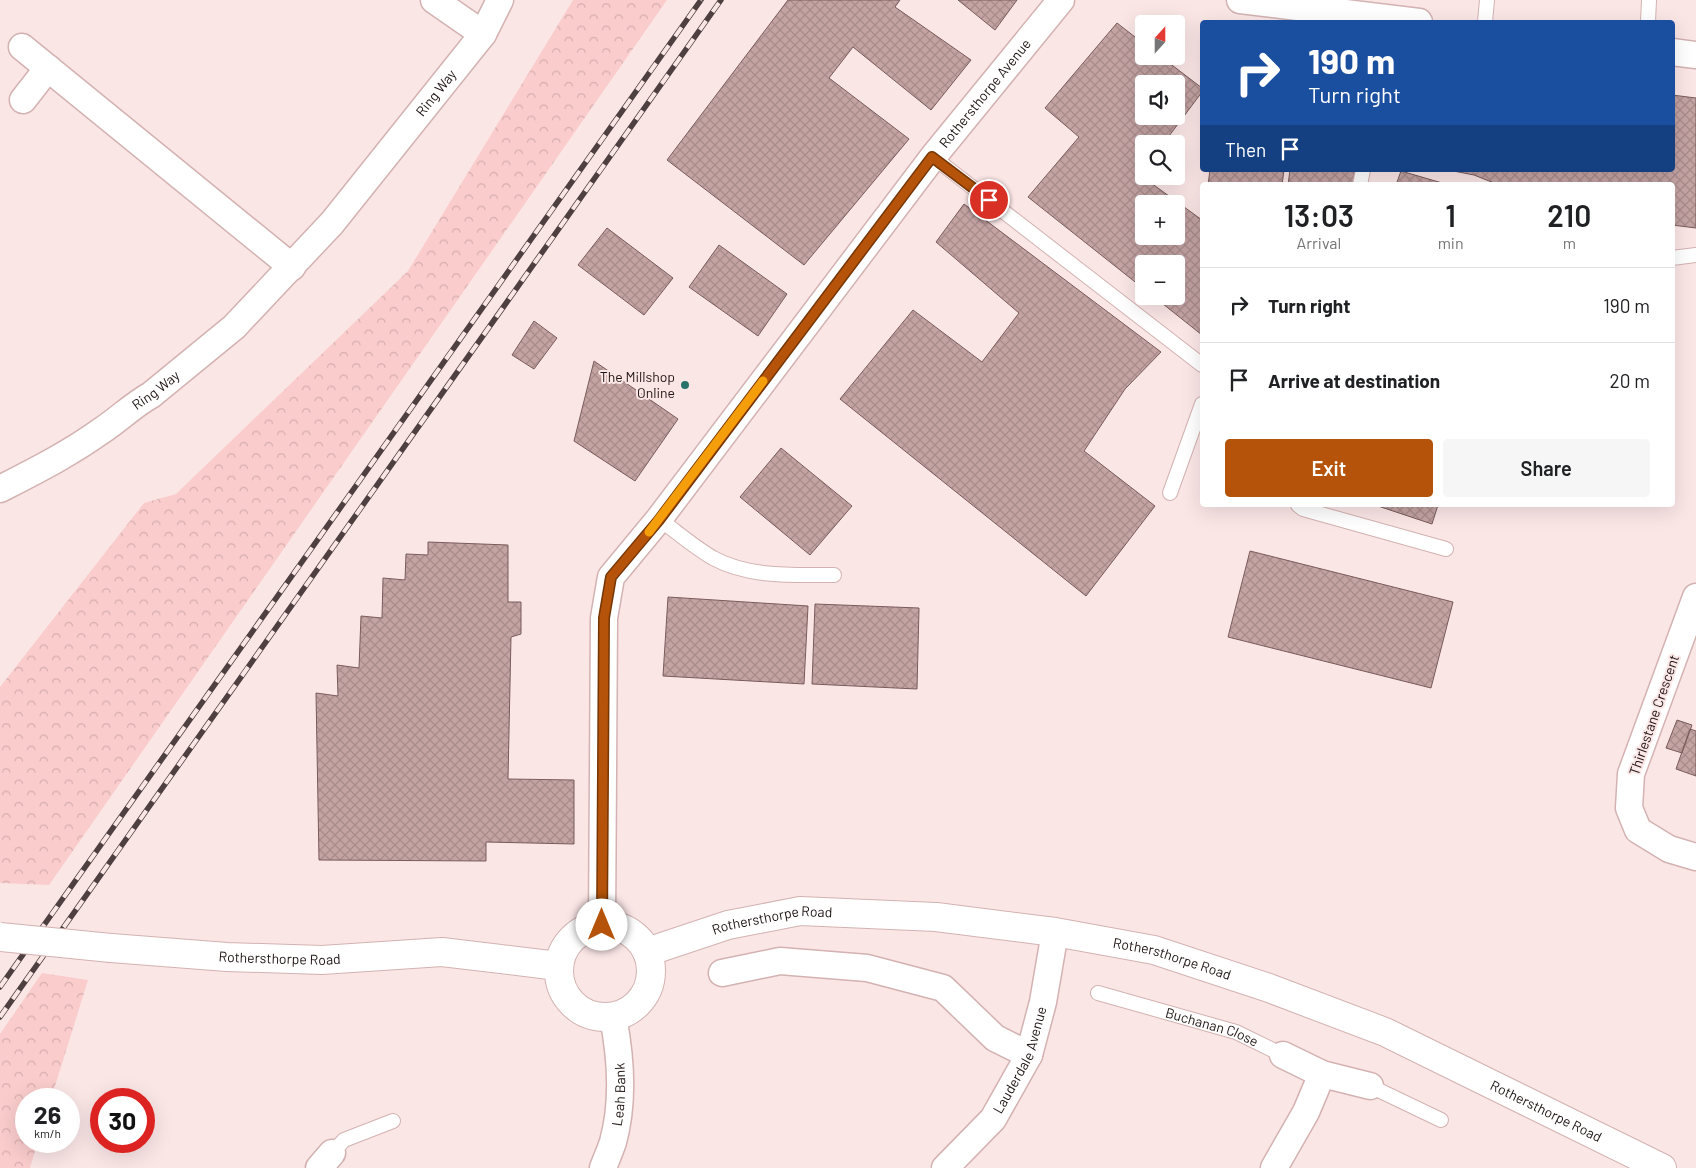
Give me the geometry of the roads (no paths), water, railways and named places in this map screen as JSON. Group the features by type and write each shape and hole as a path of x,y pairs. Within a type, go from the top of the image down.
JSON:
{"street":[{"path":"434,0 483,34"},
{"name":"Ring Way","path":"0,488 63,456 102,431 151,395 234,327 332,223 483,34 500,0"},
{"name":"Rothersthorpe Avenue","path":"602,925 604,618 611,577 659,520 932,157 1061,0"},
{"path":"1240,0 1310,4 1384,20"},
{"path":"22,47 292,267"},
{"path":"1675,52 1696,55"},
{"path":"23,100 48,68"},
{"name":"Thirlestane Crescent","path":"1696,597 1631,774 1628,808 1638,830 1669,849 1696,857"},
{"name":"Rothersthorpe Road","path":"647,952 728,925 800,911 936,917 1055,932 1154,950 1269,988 1376,1029 1662,1168"},
{"path":"602,925 620,928 636,937 647,952 651,966 650,980 646,993 638,1004 626,1013 613,1017 596,1017 580,1011 567,999 560,983 558,966 563,950 572,938 586,928 602,925"},
{"name":"Lauderdale Avenue","path":"946,1168 993,1119 1029,1055 1043,1002 1055,932"},
{"name":"Rothersthorpe Road","path":"0,937 227,957 322,960 442,952 558,966"},
{"path":"722,973 780,961 867,968 895,975 942,988 995,1038 1029,1055"},
{"name":"Leah Bank","path":"603,1168 613,1142 621,1096 618,1045 613,1017"},
{"name":"Buchanan Close","path":"1283,1055 1322,1074 1370,1086"},
{"path":"1274,1168 1306,1112 1322,1074"}],"lane":[{"path":"1485,20 1487,0"},
{"path":"1648,20 1649,0"},
{"path":"932,157 1200,363"},
{"path":"1675,258 1696,255"},
{"path":"1170,493 1200,410"},
{"path":"1300,507 1303,510 1446,549"},
{"path":"659,520 713,558 742,569 772,574 834,575"},
{"name":"Buchanan Close","path":"1098,993 1236,1032 1283,1055"},
{"name":"Buchanan Close","path":"1370,1086 1441,1120"},
{"path":"326,1160 344,1140 393,1121"}],"railway":[{"path":"0,987 701,0"},
{"path":"0,1017 721,0"}],"place":[{"name":"The Millshop Online","path":"685,385"}]}
